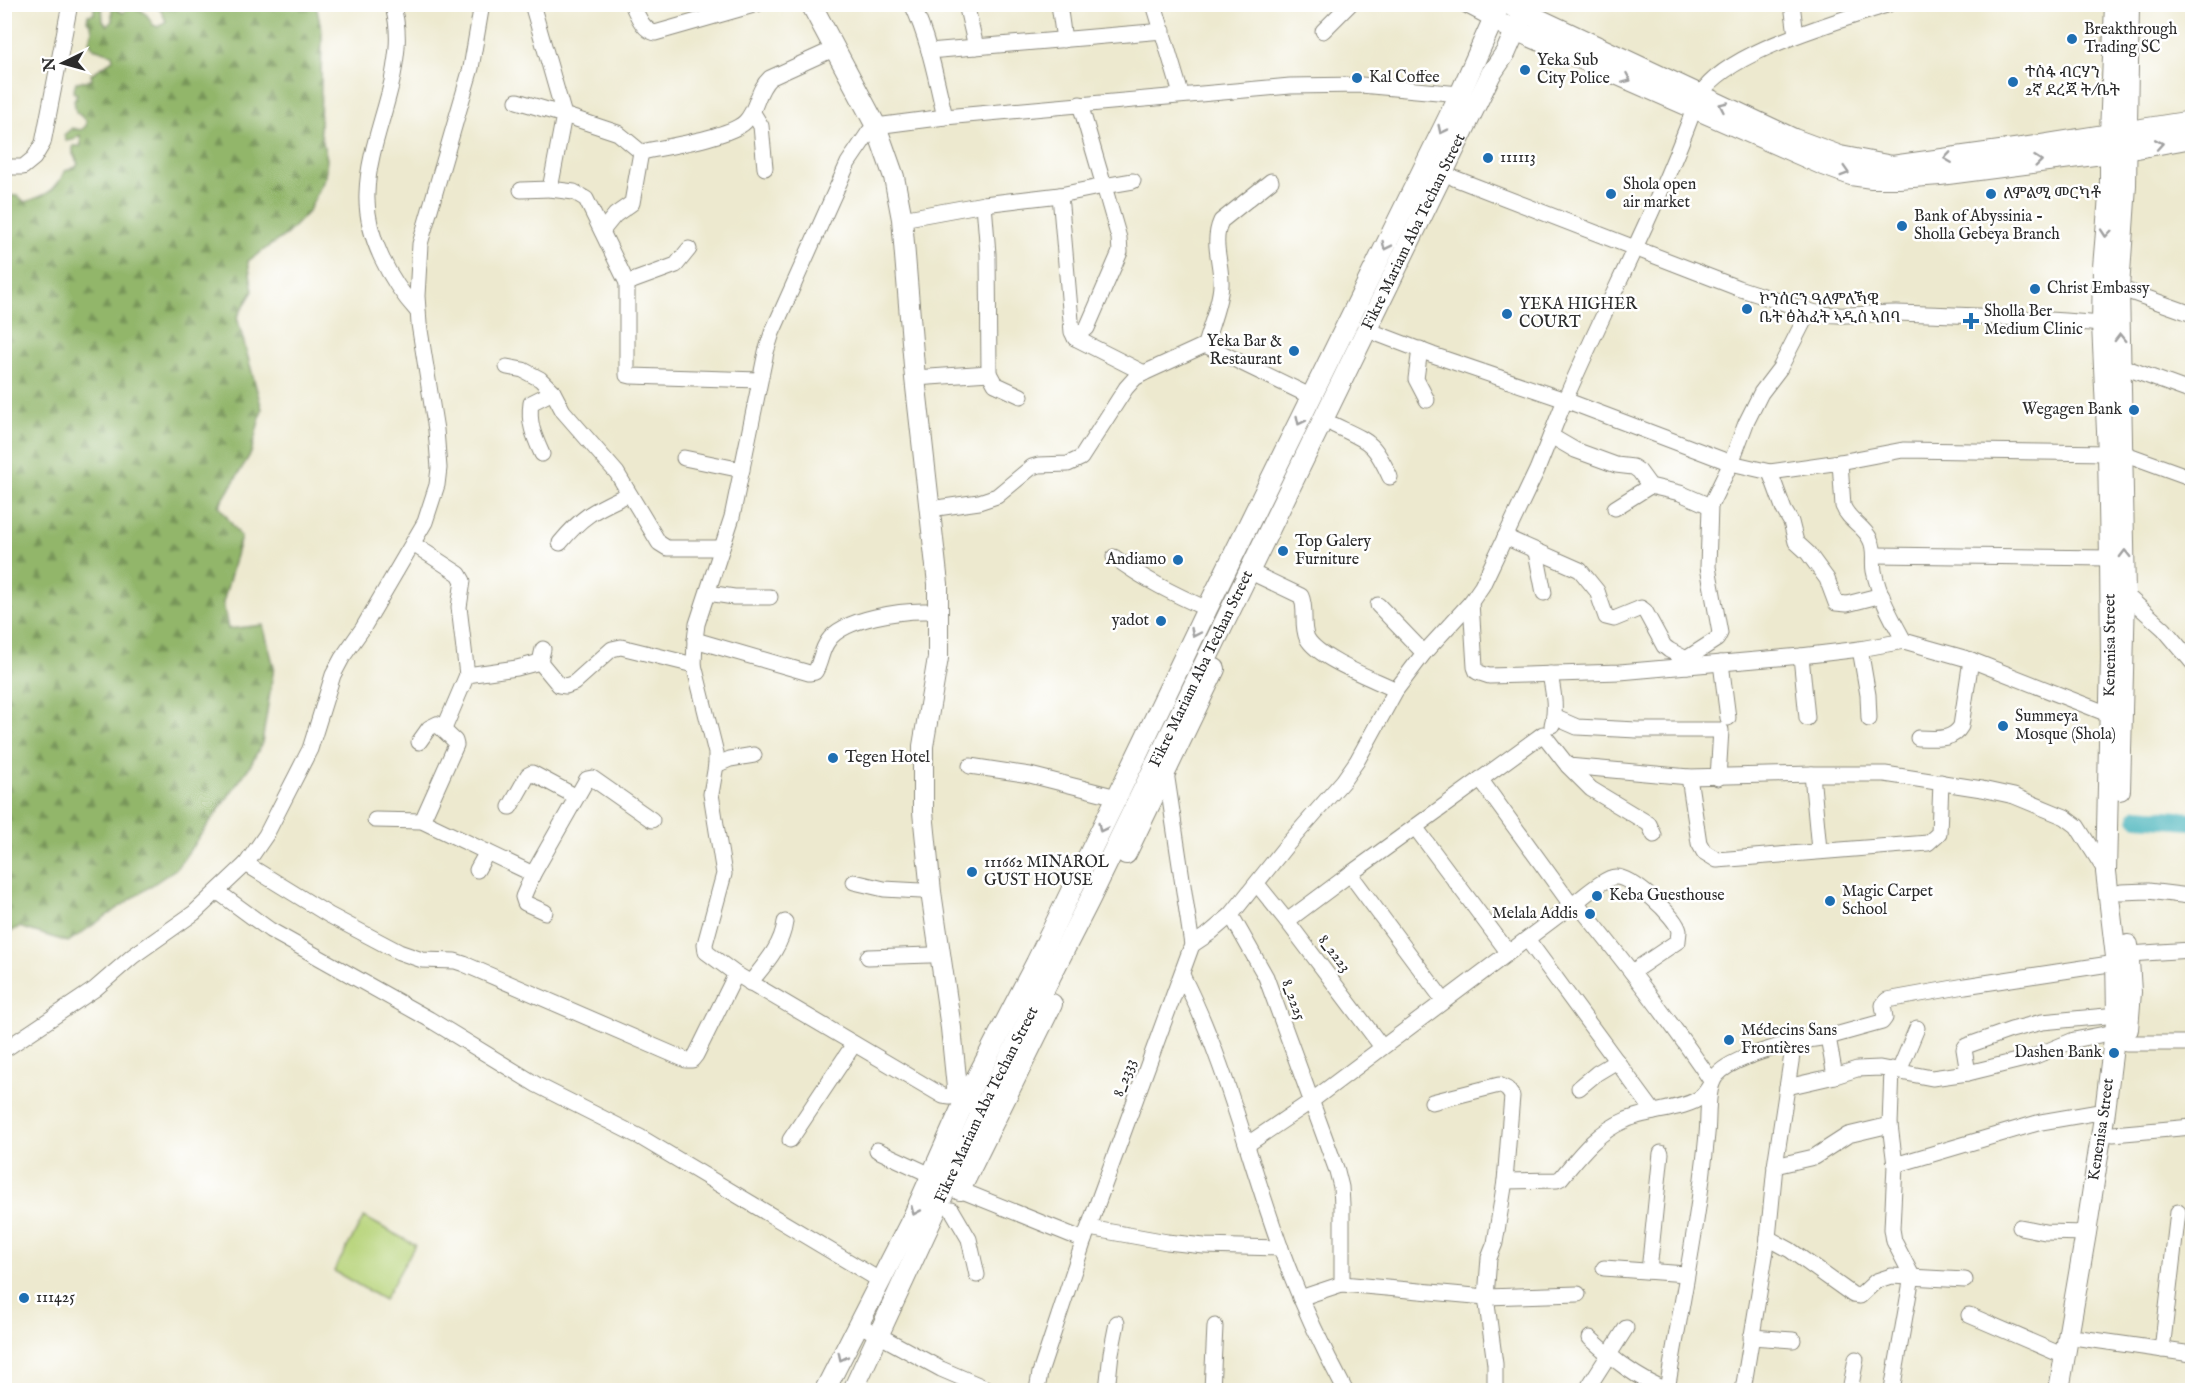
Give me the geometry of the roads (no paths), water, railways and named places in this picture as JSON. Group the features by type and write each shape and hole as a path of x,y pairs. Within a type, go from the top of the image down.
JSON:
{"main road":[{"path":"801,4 873,129 888,192 896,243 916,435 929,611 927,660 912,745 930,892 959,1088"},
{"path":"811,4 873,129 894,177 902,219 915,378 916,435 930,509 938,584 938,658 916,778 921,891 943,1061 959,1088 982,1111"},
{"name":"Kenenisa Street","path":"2113,387 2121,366 2119,288 2126,185 2118,142 2115,4"},
{"name":"Kenenisa Street","path":"2058,1390 2119,1030 2131,992 2122,959 2106,872 2112,825 2125,651 2126,594 2115,453 2113,387 2102,324 2103,267 2110,184 2118,142 2129,4"},
{"path":"1497,12 1519,13 1697,102 1794,140 1840,156 1869,163 1892,166 1988,160 2118,142 2193,138"},
{"name":"Fikre Mariam Aba Techan Street","path":"825,1390 931,1175 959,1088 1118,797 1207,609 1312,397 1365,325 1460,94 1497,12"},
{"name":"Fikre Mariam Aba Techan Street","path":"853,1390 982,1111 1089,901 1365,325 1491,74 1506,52 1519,13"},
{"path":"891,1307 910,1291 952,1210 1334,425 1365,325 1454,177 1500,80 1506,52"},
{"path":"2118,142 2193,122"},
{"name":"Kenenisa Street","path":"2113,800 2108,714 2111,658 2110,558 2115,453"},
{"name":"Kenenisa Street","path":"2071,1390 2113,1134 2122,959 2121,892 2112,825"}],"street":[{"path":"4,167 23,167 34,158 43,143 70,4"},
{"path":"392,4 398,49 388,102 370,170 367,193 368,219 378,249 396,284 418,312"},
{"path":"4,1050 95,990 133,956 194,913 246,864 266,835 310,749 331,683 342,658 363,628 425,522 439,468 418,312 420,244 471,68 482,4"},
{"path":"532,4 564,115 550,189"},
{"path":"632,4 642,24 648,31 655,33 757,4"},
{"path":"912,4 921,23 945,117"},
{"path":"966,4 976,47"},
{"path":"1059,4 1064,40"},
{"path":"1154,4 1181,94"},
{"path":"1323,31 1350,4"},
{"path":"1464,4 1497,12"},
{"path":"1792,4 1796,35"},
{"path":"1192,945 1230,915 1343,781 1396,690 1424,653 1471,602 1482,586 1537,470 1565,400 1666,181 1697,102 1707,83 1756,53 1796,35 1861,9 1889,4"},
{"path":"929,51 1162,32"},
{"path":"641,152 734,129 743,124 753,113 759,92 770,78 827,51"},
{"path":"959,1088 950,1097 942,1096 750,983 706,952 705,944 724,874 711,794 716,765 714,744 694,665 697,624 732,517 759,380 772,333 848,163 873,129 945,117 1290,86 1361,85 1460,94"},
{"path":"517,101 618,133 641,152"},
{"path":"1075,338 1087,328 1120,252 1119,238 1080,104"},
{"path":"753,113 761,126 765,168"},
{"path":"602,231 615,215 632,203 641,152"},
{"path":"1454,177 1738,288 1822,315 1876,313 2010,316 2102,324"},
{"path":"902,219 984,204 1060,195 1133,181"},
{"path":"930,509 979,502 997,496 1032,467 1068,464 1081,458 1126,388 1135,378 1205,345 1221,287 1215,239 1217,230 1221,221 1271,181"},
{"path":"521,190 550,189 581,194 586,199 627,283 627,375 759,380"},
{"path":"1060,195 1072,332 1075,338 1144,373"},
{"path":"984,204 988,254 989,373 995,384 1021,396"},
{"path":"627,283 676,265 689,249"},
{"path":"2119,288 2193,314"},
{"path":"1687,662 1717,639 1720,633 1708,567 1710,506 1758,399 1780,368 1809,311"},
{"path":"1365,325 1420,349 1565,400 1731,463 1770,472 1903,450 2115,453 2193,478"},
{"path":"1205,345 1312,397"},
{"path":"1420,349 1416,379 1427,400"},
{"path":"2121,366 2193,392"},
{"path":"507,367 523,370 540,379 553,392 563,411 616,473 659,543 667,548 722,548"},
{"path":"915,378 989,373"},
{"path":"542,454 530,424 531,403 553,392"},
{"path":"1334,425 1371,443 1380,455 1390,477"},
{"path":"1551,436 1575,450 1612,464 1633,467 1639,471 1650,486 1680,493 1710,506"},
{"path":"684,458 742,470"},
{"path":"1840,462 1845,513 1871,539 1875,555 1873,569 1888,612 1904,641"},
{"path":"1770,472 1784,510 1791,522 1796,542 1808,552 1827,579 1836,603 1855,603 1882,595"},
{"path":"1615,508 1650,486"},
{"path":"560,543 591,511 629,494"},
{"path":"1505,537 1580,570 1598,591 1606,617 1614,619 1641,609 1645,611 1664,646 1687,662"},
{"path":"413,544 462,577 459,607 467,675 444,729"},
{"path":"1536,552 1544,592"},
{"path":"1875,555 2110,558"},
{"path":"1114,557 1150,582 1207,609"},
{"path":"1259,576 1302,596 1305,632 1311,642 1340,664 1396,690"},
{"path":"708,593 734,597 770,597"},
{"path":"2126,594 2164,629 2193,662"},
{"path":"1471,602 1472,635 1477,672 1489,676 1620,672 1687,662 1721,663 1802,656 1904,641 1971,660 2108,714"},
{"path":"1378,605 1424,653"},
{"path":"695,640 809,673 815,672 830,638 846,627 908,610 929,611"},
{"path":"467,675 517,669 541,655 559,685 566,686 574,682 612,649 621,646 694,665"},
{"path":"1860,649 1868,695 1869,719"},
{"path":"1802,656 1807,718"},
{"path":"1918,738 1946,738 1958,732 1961,726 1971,660"},
{"path":"1721,663 1728,718"},
{"path":"1287,921 1551,727 1554,717 1550,674"},
{"path":"1554,717 1577,727 1637,730 1721,729 1718,778"},
{"path":"419,742 429,728 437,724 455,741 455,749 422,821"},
{"path":"1543,734 1578,778 1591,789 1649,824 1654,835"},
{"path":"716,765 730,759 754,755"},
{"path":"970,766 1030,775 1118,797"},
{"path":"1568,766 1718,778 1885,774 2014,796 2065,817 2077,826 2106,872"},
{"name":"8_2333","path":"1037,1390 1040,1373 1087,1234 1192,945 1166,772"},
{"path":"510,807 528,775 532,773 575,796"},
{"path":"1812,774 1819,850"},
{"path":"1689,777 1697,836 1704,852 1717,860 1928,843 1939,833 1941,782"},
{"path":"545,912 523,900 523,897 532,873 586,779 592,778 652,820"},
{"path":"1480,779 1574,904 1632,972 1689,1047 1712,1082 1707,1134 1667,1390 1650,1384 1608,1355 1590,1338"},
{"path":"375,820 422,821 532,873"},
{"path":"1415,827 1508,952"},
{"path":"477,870 487,852"},
{"path":"246,864 329,915 399,952 422,960 455,961 464,964 686,1060 692,1060 696,1055 736,974"},
{"path":"1350,874 1444,1001"},
{"path":"1248,1144 1310,1102 1610,878 1617,877 1640,886 1675,922 1679,932 1678,941 1632,972"},
{"path":"854,882 884,889 921,891"},
{"name":"8_2223","path":"1257,884 1382,1047"},
{"path":"2121,892 2148,891 2189,896"},
{"path":"218,892 270,930 429,1019 537,1085 640,1137 880,1281"},
{"name":"8_2225","path":"1230,915 1266,977 1341,1187 1342,1284"},
{"path":"750,983 779,944 784,934 785,922"},
{"path":"1527,939 1654,1112"},
{"path":"1505,1181 1557,1180 1599,1135 1627,1119 1691,1102 1701,1097 1717,1074 1756,1053 1882,1022 1885,1018 1883,1005 1887,1000 2122,959 2191,950"},
{"path":"868,957 930,955"},
{"path":"1182,975 1201,1013 1300,1298 1345,1390"},
{"path":"1968,1073 1964,1049 1966,1046 2042,1022 2119,1030 2193,1043"},
{"path":"1892,1390 1912,1276 1894,1241 1892,1229 1895,1165 1890,1125 1896,1070 1917,1028"},
{"path":"1787,1087 1857,1070 1896,1070 1932,1078 1968,1073 2034,1057 2074,1040 2119,1030"},
{"path":"1828,1037 1835,1076"},
{"path":"1743,1390 1768,1238 1775,1166 1794,1042"},
{"path":"790,1140 854,1044"},
{"path":"1579,1088 1597,1073 1617,1061"},
{"path":"1432,1102 1499,1085 1507,1089 1512,1096 1505,1181 1496,1238 1489,1258 1486,1297 1495,1364 1495,1390"},
{"path":"1895,1165 2041,1122 2105,1111"},
{"path":"1775,1166 1814,1157 1848,1135 1890,1125"},
{"path":"2113,1134 2193,1127"},
{"path":"877,1150 931,1175"},
{"path":"1648,1271 1661,1153"},
{"path":"960,1190 1087,1234 1195,1245 1281,1248"},
{"path":"952,1210 969,1239 976,1275"},
{"path":"2162,1350 2178,1212"},
{"path":"2020,1227 2045,1232 2086,1233"},
{"path":"1768,1238 1790,1250 1853,1295 1860,1296 1876,1281 1891,1276 1965,1280"},
{"path":"1604,1268 1686,1274"},
{"path":"1300,1298 1342,1284 1486,1297 1578,1294"},
{"path":"1969,1315 2064,1356"},
{"path":"1107,1390 1117,1323"},
{"path":"858,1324 941,1369 990,1390"},
{"path":"1212,1390 1215,1326"},
{"path":"1587,1384 1626,1328"},
{"path":"1751,1337 1793,1340"},
{"path":"2080,1338 2193,1354"},
{"path":"1850,1390 1856,1359"}],"waterway":[{"path":"2138,817 2192,821"}],"place":[{"name":"Breakthrough Trading SC","path":"2072,39"},
{"name":"Yeka Sub City Police","path":"1525,70"},
{"name":"Kal Coffee","path":"1357,78"},
{"name":"ተስፋ ብርሃን 2ኛ ደረጃ ት/ቤት","path":"2013,82"},
{"name":"111113","path":"1488,158"},
{"name":"Shola open air market","path":"1611,194"},
{"name":"ለምልሚ መርካቶ","path":"1991,194"},
{"name":"Bank of Abyssinia - Sholla Gebeya Branch","path":"1902,226"},
{"name":"Christ Embassy","path":"2035,289"},
{"name":"ኮንሰርን ዓለምለኻዊ ቤት ፅሕፈት ኣዲስ ኣበባ","path":"1747,309"},
{"name":"YEKA HIGHER COURT","path":"1507,314"},
{"name":"Sholla Ber Medium Clinic","path":"1971,321"},
{"name":"Yeka Bar & Restaurant","path":"1294,351"},
{"name":"Wegagen Bank","path":"2134,410"},
{"name":"Top Galery Furniture","path":"1283,551"},
{"name":"Andiamo","path":"1178,560"},
{"name":"yadot","path":"1161,621"},
{"name":"Summeya Mosque (Shola)","path":"2003,726"},
{"name":"Tegen Hotel","path":"833,758"},
{"name":"111662 MINAROL GUST HOUSE","path":"972,872"},
{"name":"Keba Guesthouse","path":"1597,896"},
{"name":"Magic Carpet School","path":"1830,901"},
{"name":"Melala Addis","path":"1590,914"},
{"name":"Médecins Sans Frontières","path":"1729,1040"},
{"name":"Dashen Bank","path":"2114,1053"},
{"name":"111425","path":"24,1298"}]}
